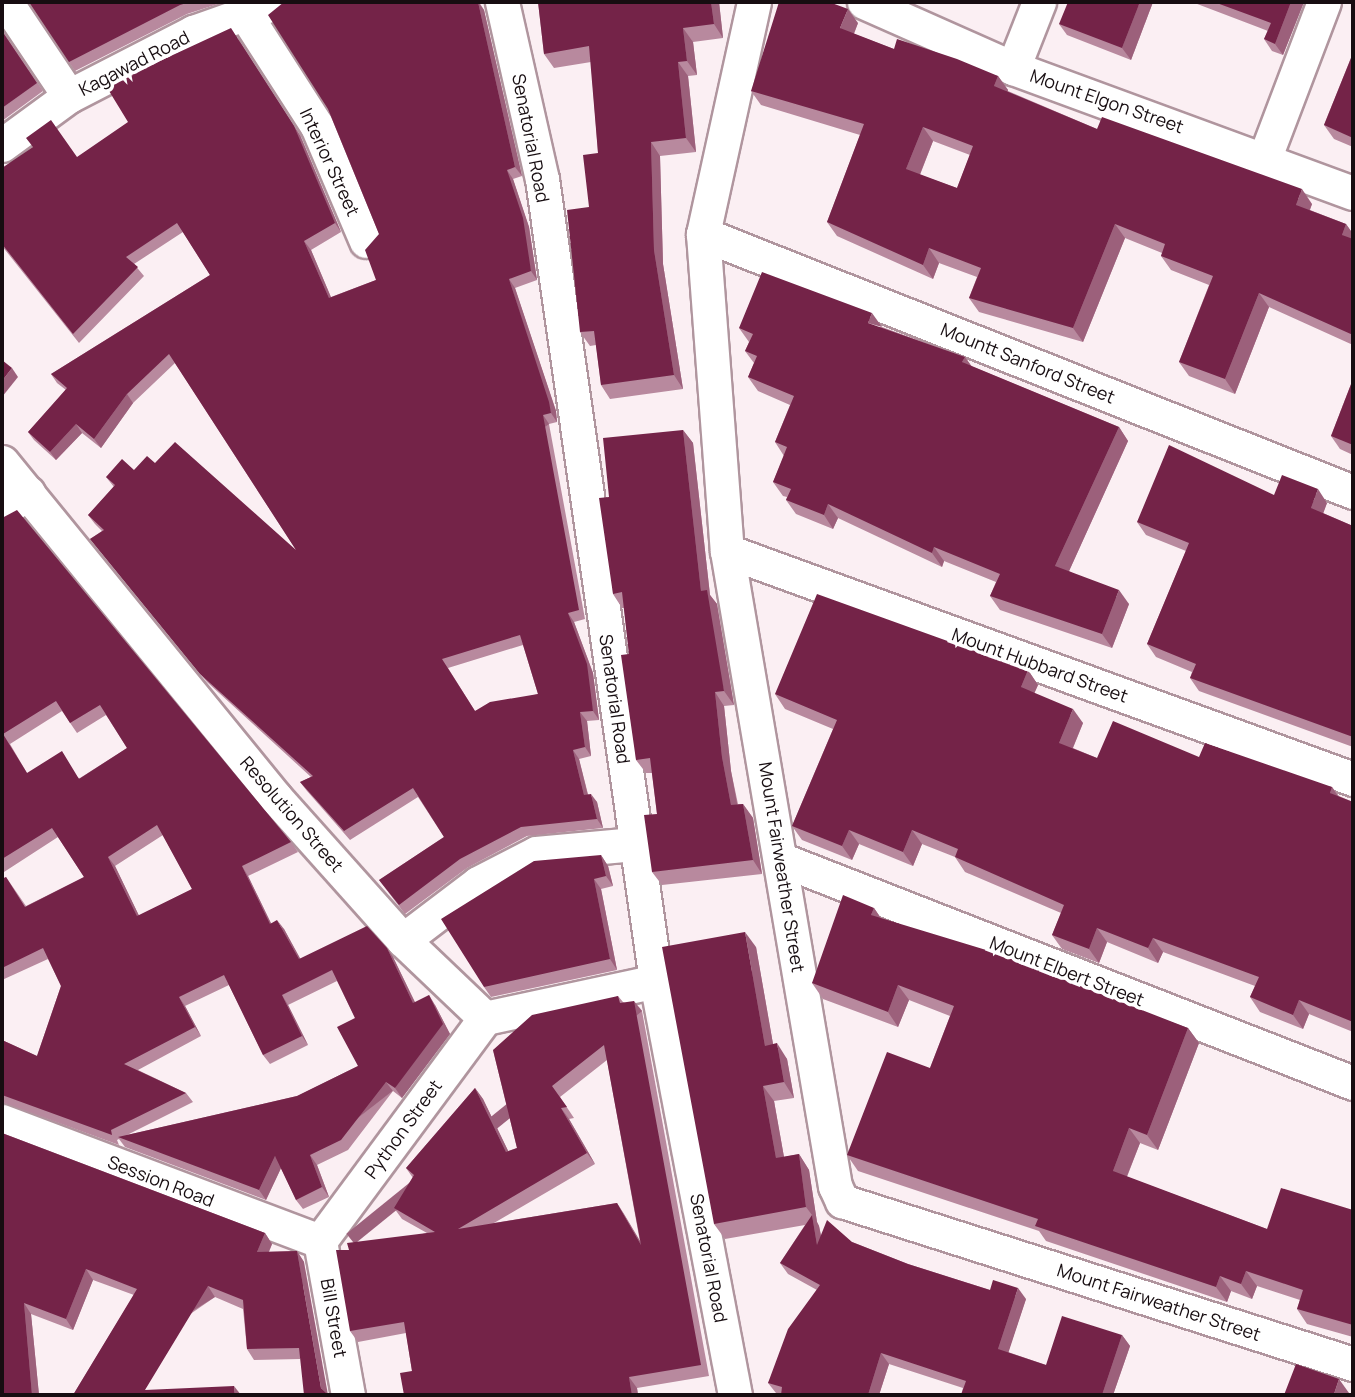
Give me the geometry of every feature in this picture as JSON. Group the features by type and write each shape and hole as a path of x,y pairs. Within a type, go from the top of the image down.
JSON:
{"street":[{"path":"6,2 69,96"},
{"name":"Senatorial Road","path":"502,2 542,179 656,981 736,1395"},
{"name":"Mount Fairweather Street","path":"754,2 703,234 727,551 842,1201 1353,1364"},
{"name":"Mount Elgon Street","path":"864,2 1013,68 1265,157 1353,193"},
{"path":"1013,68 1039,2"},
{"path":"1265,157 1324,2"},
{"name":"Kagawad Road","path":"2,145 69,96 193,32 262,6"},
{"name":"Interior Street","path":"262,6 366,242"},
{"name":"Mountt Sanford Street","path":"703,234 1353,492"},
{"name":"Resolution Street","path":"2,462 15,502 403,940 485,1018"},
{"name":"Mount Hubbard Street","path":"727,551 1353,779"},
{"path":"403,940 478,883 536,853 635,844"},
{"name":"Mount Elbert Street","path":"780,859 1353,1083"},
{"path":"485,1018 656,981"},
{"name":"Python Street","path":"320,1241 485,1018"},
{"name":"Session Road","path":"2,1121 320,1241"},
{"name":"Bill Street","path":"320,1241 348,1395"}],"building":[{"path":"29,2 190,2 69,62"},
{"path":"284,2 478,2 515,167 507,170 523,218 531,271 509,279 551,413 543,415 579,610 568,613 587,664 593,711 580,712 585,747 573,750 584,795 591,794 597,819 521,827 460,859 399,905 379,880 444,837 413,788 344,831 300,782 313,776 200,674 90,539 104,530 88,515 115,485 106,477 122,459 134,470 147,456 155,463 175,442 296,550 169,354 127,394 94,439 76,424 50,452 28,432 67,388 51,374 210,275 177,223 126,257 138,267 73,334 2,244 2,168 33,147 26,138 51,120 77,157 128,122 106,86 231,28 294,126 335,223 304,241 329,298 376,280 365,250 379,234 328,109 268,15","holes":["520,635 538,694 490,702 475,711 442,659"]},
{"path":"538,2 711,2 714,24 683,28 687,61 678,62 686,138 651,142 654,250 674,375 601,385 594,331 580,332 567,210 589,207 583,155 598,153 589,46 544,54"},
{"path":"779,2 829,2 848,9 840,28 894,49 897,39 957,59 998,76 994,86 1097,129 1102,117 1302,189 1296,205 1346,224 1342,235 1353,239 1353,335 1259,293 1225,379 1179,362 1213,276 1161,256 1165,244 1115,224 1073,328 969,298 981,268 929,248 923,265 827,222 864,124 751,91","holes":["923,127 973,146 957,188 906,169"]},
{"path":"1068,2 1140,2 1122,48 1059,24"},
{"path":"1214,2 1291,2 1275,44 1264,39 1271,23"},
{"path":"2,31 37,83 2,108"},
{"path":"1353,53 1353,138 1324,125"},
{"path":"762,272 872,313 868,323 965,357 962,362 1119,427 1055,566 1119,590 1102,634 990,596 1000,574 934,547 932,553 828,504 824,515 786,500 791,489 773,482 787,447 775,442 794,396 748,377 757,356 745,351 753,334 739,328"},
{"path":"2,360 12,368 2,381"},
{"path":"1353,379 1353,445 1331,436"},
{"path":"683,430 701,591 707,590 724,691 715,692 722,757 731,805 743,804 753,860 652,872 644,815 657,814 650,758 636,760 621,655 629,654 622,592 613,594 599,498 609,497 603,438"},
{"path":"1169,445 1274,495 1282,475 1318,489 1311,508 1353,526 1353,737 1190,678 1196,664 1147,644 1189,543 1137,522"},
{"path":"17,510 291,842 242,866 270,924 277,920 299,959 367,926 387,948 413,1003 429,995 443,1024 395,1088 386,1082 341,1140 310,1155 322,1187 296,1200 275,1156 259,1190 118,1137 297,1096 358,1066 337,1027 355,1018 332,970 282,995 302,1036 263,1055 224,975 179,997 195,1027 124,1064 186,1093 111,1130 112,1135 2,1095 2,1040 37,1056 61,986 43,948 2,968 2,879 6,877 25,907 84,877 52,828 2,859 2,518","holes":["56,701 70,723 100,705 127,748 79,779 62,751 27,773 3,734","157,825 192,889 137,916 108,857"]},
{"path":"817,594 1028,670 1021,687 1073,709 1059,743 1097,758 1113,721 1199,757 1205,743 1332,787 1330,793 1353,802 1353,1022 1299,1000 1293,1015 1250,997 1259,977 1153,938 1148,948 1097,928 1089,949 1052,935 1064,905 955,857 958,849 912,830 903,852 849,830 842,846 792,826 837,720 775,694"},
{"path":"601,855 606,876 594,879 610,959 484,987 441,919 534,861"},
{"path":"843,895 874,908 871,915 996,953 1188,1028 1147,1135 1129,1128 1113,1171 1267,1229 1281,1188 1353,1210 1353,1325 1297,1309 1303,1290 1246,1271 1241,1284 1220,1276 1216,1287 1035,1226 1038,1219 847,1155 887,1052 930,1068 954,1006 898,985 888,1012 812,983"},
{"path":"745,932 765,1046 777,1043 784,1082 763,1086 776,1158 799,1154 806,1207 714,1224 662,947"},
{"path":"618,996 620,1003 634,1001 701,1365 629,1377 632,1395 404,1395 400,1373 412,1371 404,1322 350,1331 336,1250 349,1250 347,1243 435,1232 394,1208 414,1175 406,1168 475,1088 506,1152 517,1148 493,1050 532,1015","holes":["604,1045 641,1245 617,1203 458,1229 587,1153 561,1108 567,1107 552,1086"]},
{"path":"2,1133 265,1233 257,1252 297,1251 321,1388 328,1395 304,1395 299,1348 247,1349 243,1300 208,1286 145,1390 234,1386 235,1395 73,1395 137,1289 86,1269 66,1319 24,1303 32,1395 2,1395"},
{"path":"812,1215 817,1245 827,1220 852,1242 908,1264 990,1290 993,1280 1018,1288 998,1349 1046,1365 1062,1316 1122,1335 1102,1395 961,1395 966,1381 881,1353 868,1395 781,1395 782,1387 768,1383 788,1329 820,1285 780,1263"},
{"path":"1296,1364 1339,1379 1334,1394 1339,1395 1284,1395"}]}
